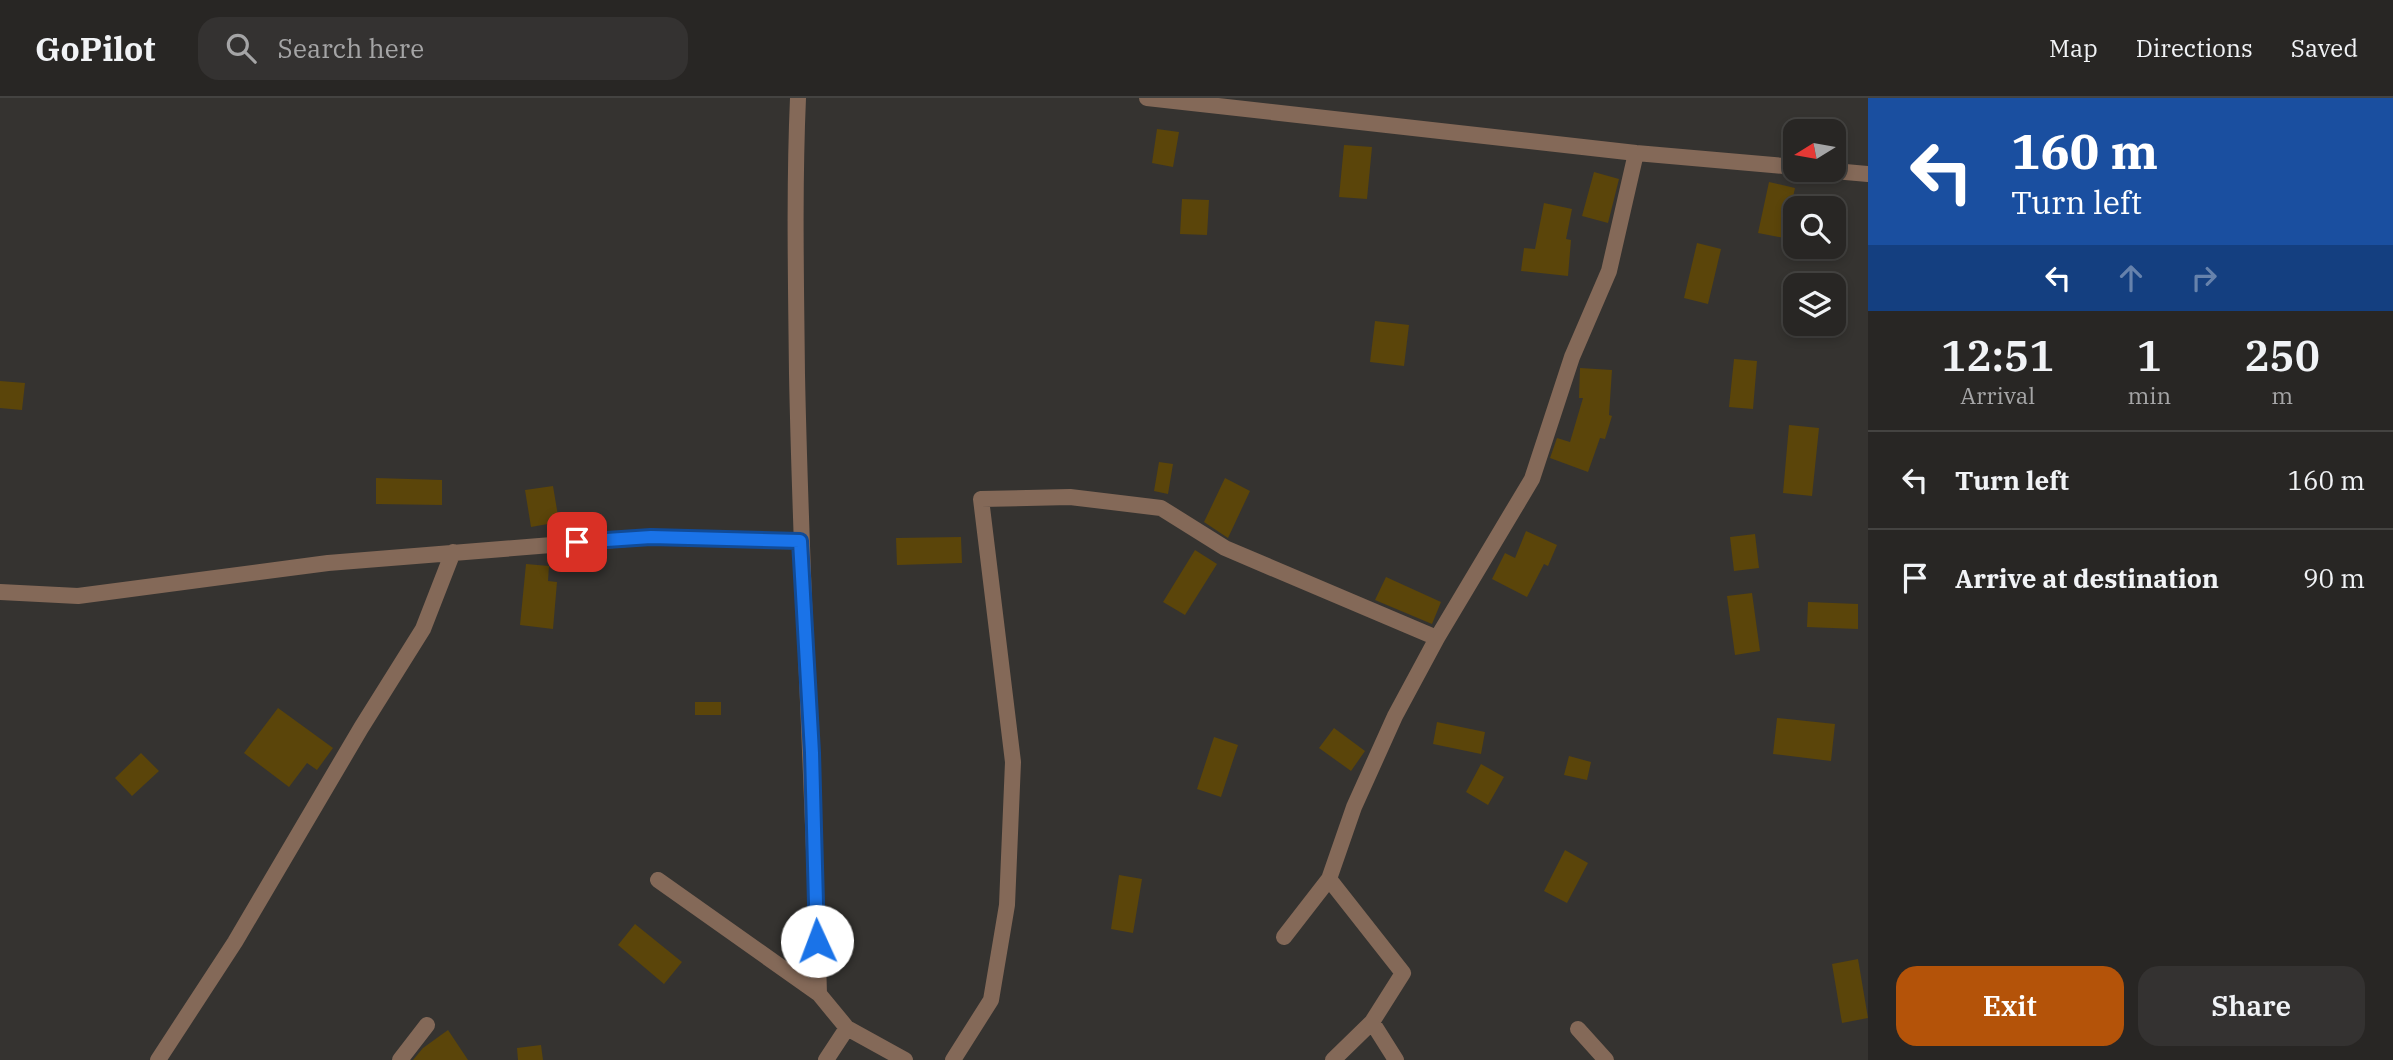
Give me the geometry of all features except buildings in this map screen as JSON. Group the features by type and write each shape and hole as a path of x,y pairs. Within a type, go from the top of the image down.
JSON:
{"street":[{"path":"798,98 795,263 800,541 812,753 819,994"},
{"path":"1147,98 1636,153 1783,166"},
{"path":"1284,937 1329,879 1354,807 1395,716 1437,638 1532,479 1572,357 1609,271 1636,153"},
{"path":"1846,172 1868,174"},
{"path":"953,1060 991,1000 1007,905 1013,762 981,499 1070,497 1161,508 1225,548 1437,638"},
{"path":"0,592 78,596 327,562 651,537 800,541"},
{"path":"158,1060 235,942 360,728 423,629 453,552"},
{"path":"1329,879 1403,974 1372,1023 1333,1060"},
{"path":"658,880 819,994 847,1028 905,1060"},
{"path":"1372,1023 1396,1060"},
{"path":"400,1060 426,1025"},
{"path":"826,1060 847,1028"},
{"path":"1578,1029 1606,1060"}],"route":[{"path":"577,542 651,537 800,541 812,753 817,941"}]}
